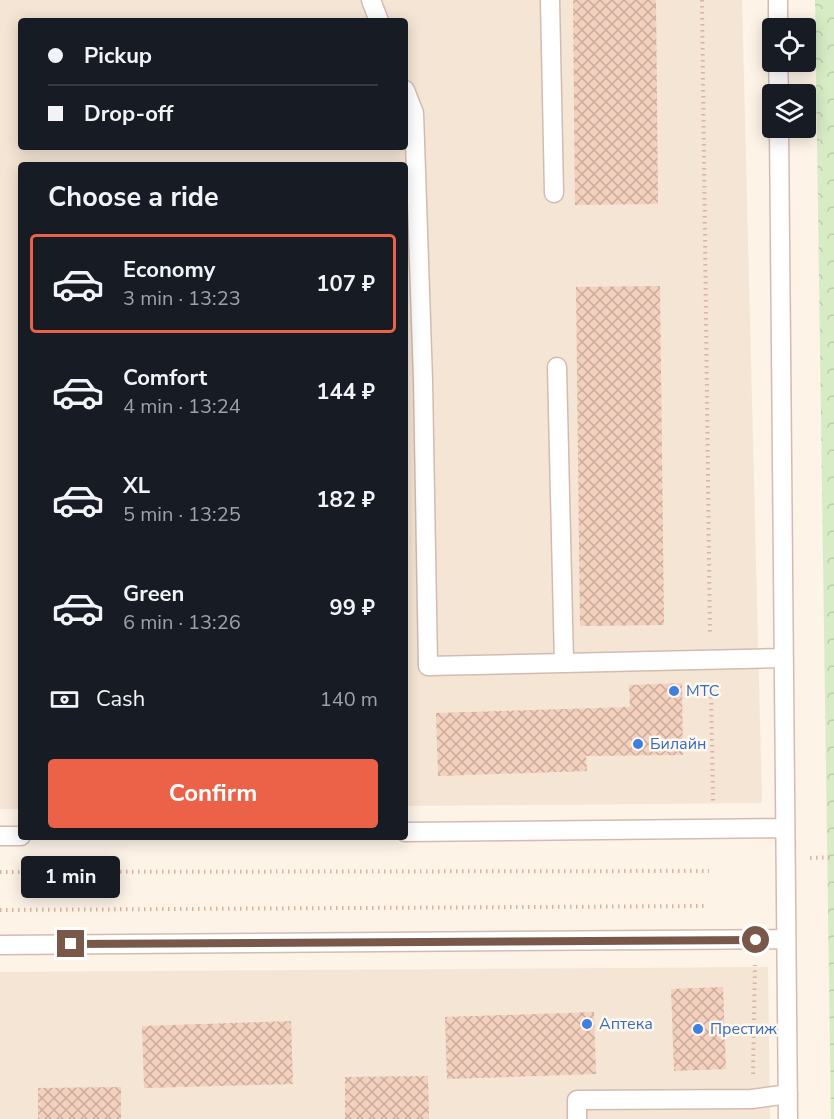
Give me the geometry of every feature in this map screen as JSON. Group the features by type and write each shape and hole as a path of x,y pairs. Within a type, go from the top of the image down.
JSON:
{"lane":[{"path":"371,0 378,18"},
{"path":"550,0 554,193"},
{"path":"778,0 778,18"},
{"path":"408,98 414,113 423,381 428,666 783,658"},
{"path":"779,138 788,1119"},
{"path":"557,367 564,663"},
{"path":"408,832 784,828"},
{"path":"0,836 18,836"},
{"path":"0,945 786,939"},
{"path":"577,1119 577,1101 752,1099 788,1094"}],"path":[{"path":"702,0 713,828"},
{"path":"0,872 709,871"},
{"path":"0,910 707,906"},
{"path":"752,1099 756,940"}],"shaded area":[{"path":"0,0 742,0 762,803 408,806 408,162 18,162 18,809 0,809"},
{"path":"768,967 770,1119 0,1119 0,972"}],"green space":[{"path":"815,0 834,0 834,1119 831,1119"}],"building":[{"path":"573,0 656,0 658,204 575,205"},
{"path":"660,286 664,625 580,626 576,287"},
{"path":"682,683 683,755 586,756 587,771 438,776 436,713 630,707 629,685"},
{"path":"723,987 726,1069 674,1071 671,989"},
{"path":"594,1012 596,1074 447,1079 445,1017"},
{"path":"291,1021 293,1084 144,1088 142,1026"},
{"path":"428,1076 429,1119 345,1119 345,1077"},
{"path":"121,1087 121,1119 38,1119 38,1088"}],"place":[{"name":"МТС","path":"674,691"},
{"name":"Билайн","path":"638,744"},
{"name":"Аптека","path":"587,1024"},
{"name":"Престиж","path":"698,1029"}],"route":[{"path":"71,944 756,940"}]}
